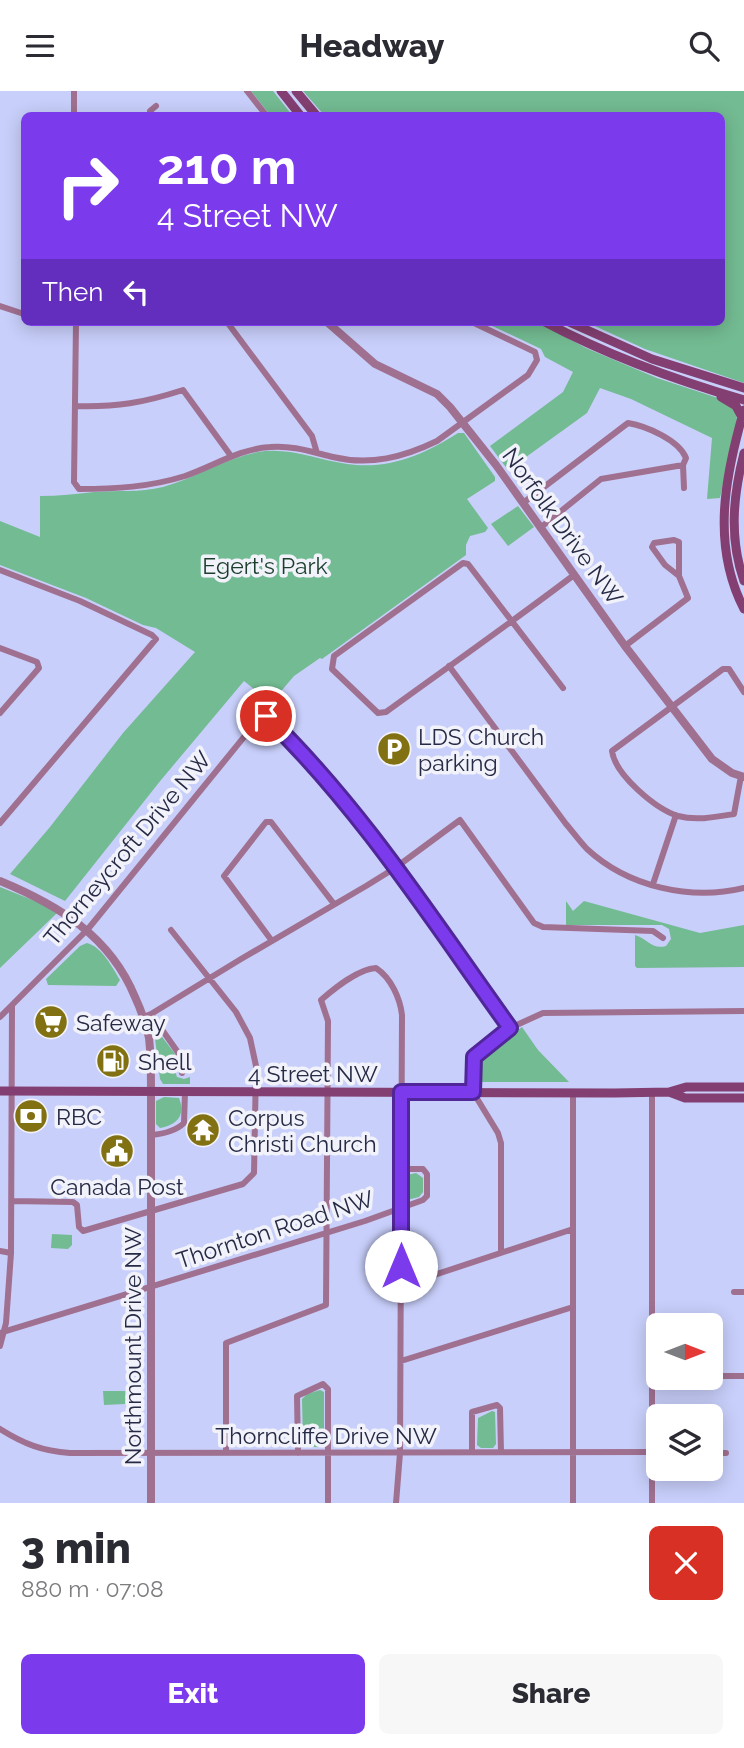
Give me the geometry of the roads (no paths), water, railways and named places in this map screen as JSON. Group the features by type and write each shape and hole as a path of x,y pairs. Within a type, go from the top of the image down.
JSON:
{"main road":[{"path":"281,91 298,112"},
{"path":"296,91 314,112"},
{"path":"553,326 611,355 727,399 743,413 725,488 723,523 728,563 744,609"},
{"path":"578,326 652,359 744,388"},
{"path":"694,385 744,400"},
{"path":"744,453 733,515 736,551 744,581"},
{"name":"4 Street NW","path":"0,1091 573,1093 669,1092 686,1087 744,1087"},
{"name":"4 Street NW","path":"669,1092 685,1098 744,1098"}],"street":[{"path":"74,91 74,112"},
{"path":"247,91 264,112"},
{"path":"150,112 156,106"},
{"path":"0,306 21,313"},
{"path":"76,326 74,482 79,489 151,484 187,475 253,449 272,446 295,447 356,460 385,459 421,449 464,422 528,375 537,360 535,352 480,326"},
{"path":"230,326 312,436 317,453"},
{"name":"Norfolk Drive NW","path":"331,326 375,364 437,394 464,422 625,646 712,759 743,776"},
{"path":"335,330 338,326"},
{"path":"76,406 119,407 154,400 183,390 231,456"},
{"path":"523,503 628,423 640,425 682,449 686,458 683,465 684,488"},
{"path":"540,528 601,479 683,465"},
{"path":"625,646 688,598 679,576 679,542 674,540 654,543 652,547 665,565 679,576"},
{"path":"563,688 513,620 468,564 463,563 334,656 332,669 378,713 386,712 513,620 574,575"},
{"path":"0,570 80,601 156,639 0,823"},
{"path":"0,648 37,662 39,668 0,713"},
{"path":"449,666 566,824 587,849 607,865 633,879 671,891 726,893 744,888"},
{"path":"743,776 734,814 692,818 676,815 654,803 629,782 612,751 723,669 729,669 744,692"},
{"name":"Thorneycroft Drive NW","path":"0,1017 88,929 261,716 266,716 334,786 510,1028"},
{"path":"653,884 676,815"},
{"path":"182,1073 184,1061 147,1016 396,868 460,820 534,923 551,929 653,931 663,938"},
{"path":"271,941 224,876 266,822 271,822 334,904"},
{"name":"Northmount Drive NW","path":"0,881 55,906 88,929 119,964 147,1016 151,1092 151,1503"},
{"path":"12,1201 73,1202 78,1205 79,1227 83,1231 243,1184 254,1173 256,1066 250,1038 236,1012 171,930"},
{"path":"226,1452 226,1343 326,1305 328,1021 321,1000 345,982 374,967 381,971 401,1004 401,1361 400,1453 396,1503"},
{"path":"0,1346 11,1253 12,1006"},
{"path":"501,1251 501,1143 498,1133 473,1092 474,1057 510,1028 539,1014 554,1011 744,1011"},
{"path":"151,1135 181,1127 184,1123 185,1092"},
{"path":"652,1092 654,1313"},
{"path":"573,1093 573,1503"},
{"name":"Thornton Road NW","path":"2,1333 365,1221 424,1200 427,1196 427,1174 423,1169 401,1169"},
{"path":"401,1286 573,1229"},
{"path":"0,1251 11,1253"},
{"path":"734,1292 744,1292"},
{"path":"401,1361 573,1307"},
{"path":"723,1376 744,1376"},
{"path":"298,1453 297,1396 323,1384 328,1389 328,1503"},
{"path":"472,1452 472,1412 497,1405 500,1408 500,1452"},
{"name":"Thorncliffe Drive NW","path":"0,1429 24,1444 54,1452 646,1452"},
{"path":"652,1503 653,1481"}],"place":[{"name":"LDS Church parking","path":"394,749"},
{"name":"Safeway","path":"51,1022"},
{"name":"Shell","path":"113,1061"},
{"name":"RBC","path":"31,1116"},
{"name":"Corpus Christi Church","path":"203,1130"},
{"name":"Canada Post","path":"117,1151"}],"park label":[{"name":"Egert's Park","path":"265,565"}]}
